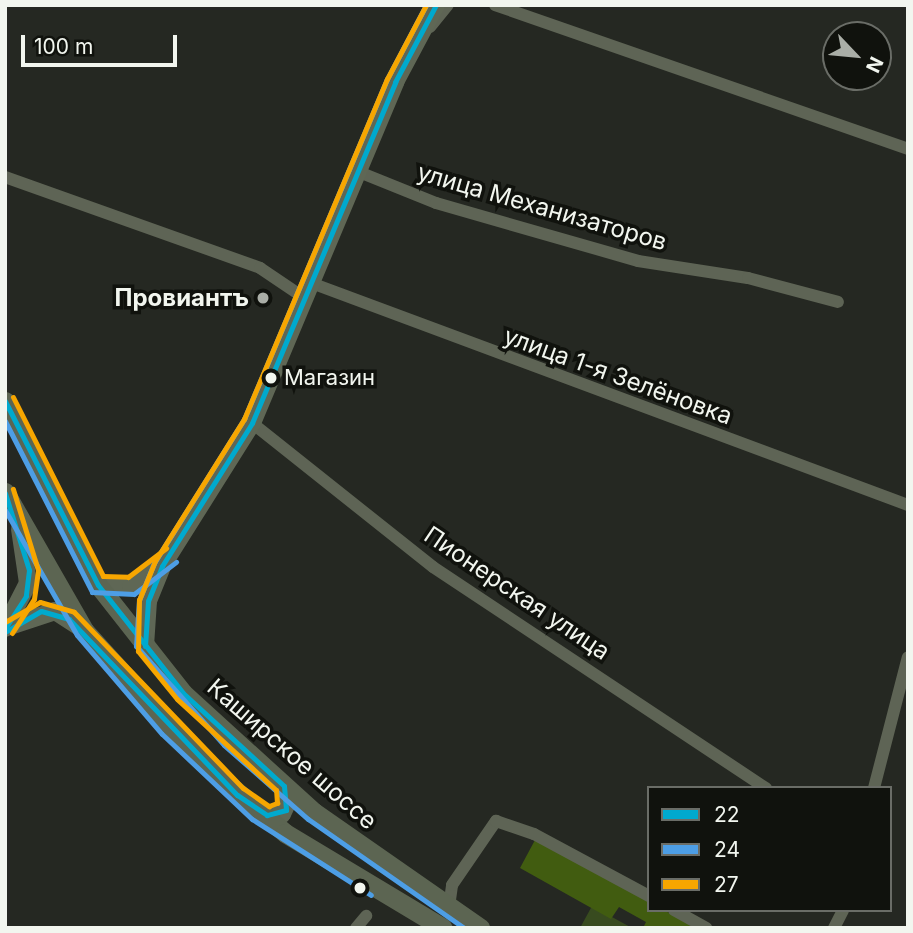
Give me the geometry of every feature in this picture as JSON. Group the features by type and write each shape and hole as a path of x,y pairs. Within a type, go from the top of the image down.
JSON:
{"main road":[{"name":"Каширское шоссе","path":"5,401 98,585 183,693 284,786 480,928"},
{"path":"8,497 84,630 169,728 257,812 443,928"}],"street":[{"path":"145,646 148,601 162,566 252,423 310,292 395,82 421,38 436,5"},
{"path":"421,38 448,5"},
{"path":"495,5 908,149"},
{"name":"улица Механизаторов","path":"359,172 436,203 638,261 748,278 838,302"},
{"name":"улица 1-я Зелёновка","path":"5,177 260,268 310,292 908,505"},
{"name":"Пионерская улица","path":"252,423 433,567 763,786"},
{"path":"5,630 28,583 28,552 8,497"},
{"path":"98,585 131,586 162,566"},
{"path":"5,630 41,611 55,611 84,630"},
{"path":"875,786 908,657"},
{"path":"257,812 282,814 289,799 284,786"},
{"path":"449,907 452,884 496,821 534,834 647,895"},
{"path":"678,912 706,928"},
{"path":"834,928 843,912"},
{"path":"356,928 366,916"}],"green space":[{"path":"535,840 647,901 647,912 667,912 695,928 643,928 646,922 619,907 611,919 520,868"},
{"path":"592,906 632,928 580,928"}],"transit line":[{"name":"24","path":"426,5 387,79 244,419 154,563 139,600 136,646 224,745 308,819 464,928"},
{"name":"27","path":"5,622 40,602 74,612 243,788 269,806 277,803 276,790 177,699 138,651 139,600 155,561 244,419 387,79 426,5"},
{"name":"22","path":"145,646 148,601 162,566 252,423 395,82 436,5"},
{"name":"27","path":"13,397 103,576 128,577 166,548"},
{"name":"22","path":"5,401 98,585 183,693 284,786 286,810 267,815 237,795 69,619 41,611 5,632"},
{"name":"24","path":"5,421 92,592 134,594 176,562"},
{"name":"27","path":"12,633 34,599 38,570 13,489"},
{"name":"22","path":"5,493 29,570 26,596 5,628"},
{"name":"24","path":"5,510 77,635 162,734 252,819 371,895"}],"place":[{"name":"Провиантъ","path":"263,298"},
{"name":"Магазин","path":"271,378"}]}
